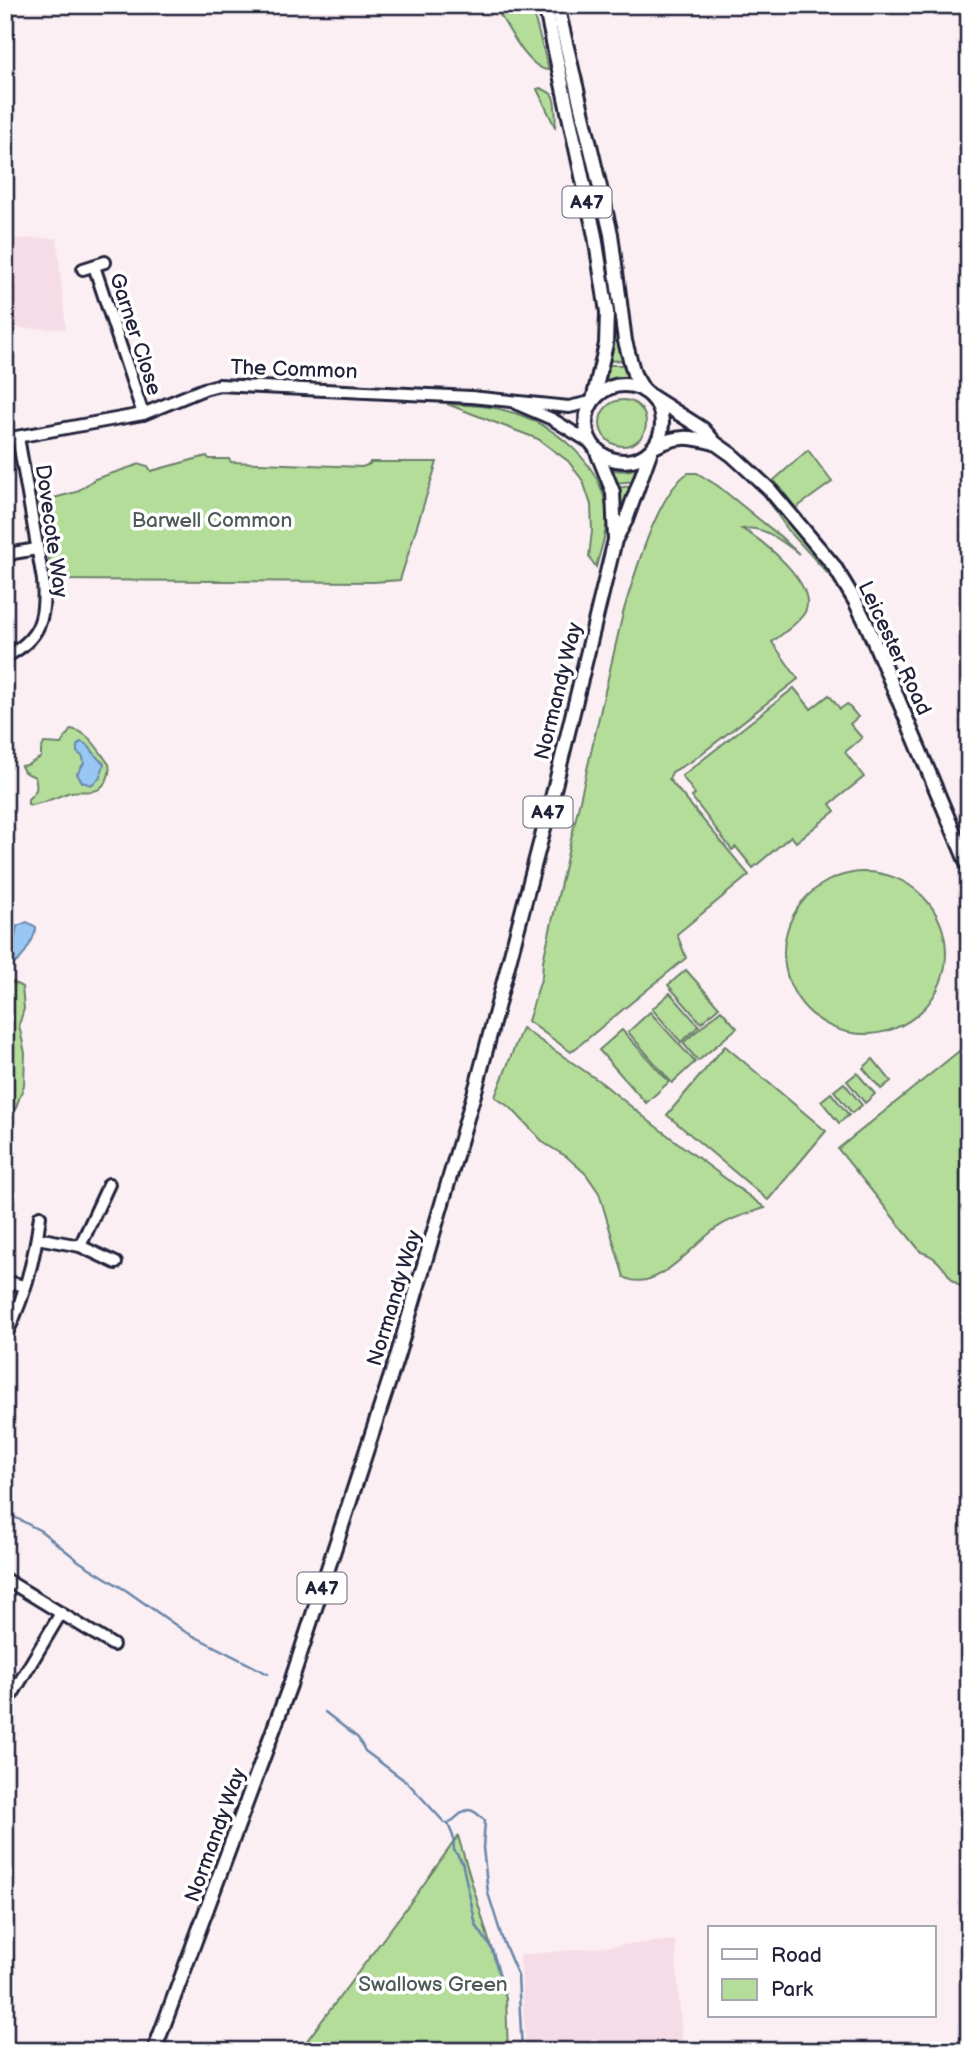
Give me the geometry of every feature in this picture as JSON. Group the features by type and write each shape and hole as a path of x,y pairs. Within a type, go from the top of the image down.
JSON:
{"main road":[{"name":"A47","path":"545,5 595,236 607,312 606,344 592,401"},
{"name":"A47","path":"557,5 611,234 625,341 634,374 648,393"},
{"path":"624,385 648,393 660,410 662,421 661,432 653,448 636,459 625,461 614,460 594,447 585,423 592,401 612,386 624,385"},
{"name":"Leicester Road","path":"648,393 703,429 715,443 732,455 769,490 834,566 855,601 891,678 969,868"},
{"name":"Leicester Road","path":"653,448 677,437 715,443"},
{"name":"Normandy Way","path":"594,447 613,492 615,540"},
{"name":"Normandy Way","path":"154,2051 290,1685 397,1357 468,1118 554,789 615,540 653,448"}],"street":[{"name":"Garner Close","path":"94,266 143,414"},
{"name":"The Common","path":"5,439 143,414 212,386 471,397 569,407 592,401"},
{"name":"The Common","path":"504,400 535,411 594,447"},
{"name":"Dovecote Way","path":"5,657 23,646 34,634 42,621 45,598 18,437"},
{"path":"5,559 13,553 37,549"},
{"path":"80,1246 109,1184"},
{"path":"5,1337 18,1310 40,1216"},
{"path":"37,1238 80,1246 116,1262"},
{"path":"5,1281 24,1286"},
{"path":"5,1579 113,1645"},
{"path":"9,1700 61,1613"}],"shaded area":[{"path":"57,238 66,329 5,328 5,239"},
{"path":"675,1940 683,2051 526,2051 520,1955"}],"green space":[{"path":"494,5 531,5 549,70 541,68 525,54"},
{"path":"548,5 552,5 602,210 623,360 609,361 611,312 606,263"},
{"path":"537,89 552,95 555,127"},
{"path":"608,365 624,365 629,378 617,377 605,381"},
{"path":"623,400 632,401 639,407 645,414 645,432 639,439 632,445 623,446 614,445 607,439 601,432 600,423 601,414 607,407 614,401"},
{"path":"447,404 492,408 524,417 558,435 586,462 603,495 607,514 605,534 596,567 589,557 591,505 583,481 568,461 538,439"},
{"path":"808,450 832,482 796,508 774,480"},
{"name":"Barwell Common","path":"207,456 209,459 229,459 231,462 362,467 370,462 437,462 400,580 53,580 39,502 76,492 95,479 140,464 148,466 151,471"},
{"path":"640,467 635,481 615,483 611,470 627,471"},
{"path":"688,473 697,473 718,486 799,554 765,532 742,529 762,542 786,564 803,589 807,601 805,612 772,642 798,679 692,761 672,772 669,779 749,875 677,934 686,958 571,1052 528,1021 542,976 543,961 623,613 640,558 657,517 666,498"},
{"path":"634,486 622,519 619,519 615,488"},
{"path":"767,496 826,565 829,575 788,530"},
{"path":"794,688 811,709 829,695 840,709 847,704 858,717 850,724 862,738 845,752 864,777 830,804 835,811 796,842 791,836 753,868 736,847 732,850 692,797 695,794 682,776"},
{"path":"71,729 88,738 109,764 106,781 96,790 71,792 28,805 28,799 36,790 36,781 35,777 24,772 21,766 41,757 44,743 61,744"},
{"path":"865,872 896,878 910,885 922,896 933,908 940,922 946,953 940,984 933,998 922,1010 910,1021 896,1028 865,1034 834,1028 820,1021 808,1010 797,998 790,984 784,953 790,922 797,908 808,896 820,885 834,878"},
{"path":"686,970 719,1007 701,1023 668,985"},
{"path":"5,978 22,987 24,1009 19,1025 25,1053 24,1085 14,1113 5,1104"},
{"path":"670,993 699,1026 681,1042 652,1009"},
{"path":"721,1010 737,1028 698,1061 683,1043"},
{"path":"650,1012 695,1062 672,1083 628,1032"},
{"path":"522,1028 602,1083 765,1208 721,1225 661,1274 636,1281 624,1277 599,1193 586,1174 567,1157 544,1143 512,1109 495,1097"},
{"path":"622,1030 669,1082 646,1103 599,1050"},
{"path":"969,1043 969,1293 953,1280 935,1259 921,1252 838,1149"},
{"path":"725,1046 826,1131 768,1200 667,1115"},
{"path":"873,1059 891,1081 881,1089 863,1068"},
{"path":"857,1073 875,1094 865,1103 847,1081"},
{"path":"844,1083 862,1105 852,1113 834,1091"},
{"path":"831,1093 849,1115 839,1123 821,1101"},
{"name":"Swallows Green","path":"458,1836 506,1998 508,2051 301,2051 300,2050"}],"water":[{"path":"80,742 88,746 104,764 100,778 91,785 82,782 77,774 84,763 83,757 77,752"},
{"path":"27,922 36,927 32,940 17,962 5,964 5,957 11,952 11,948 5,947 5,944 15,937 17,926"}],"waterway":[{"path":"5,1512 41,1531 80,1562 184,1631 268,1674"},
{"path":"325,1712 358,1738 365,1751 408,1783 444,1822 448,1824 466,1810 474,1811 485,1821 483,1848 488,1893 503,1941 518,1976 522,2051"},
{"path":"448,1824 453,1836 454,1850 462,1862 476,1925 492,1949 504,1990"}]}
